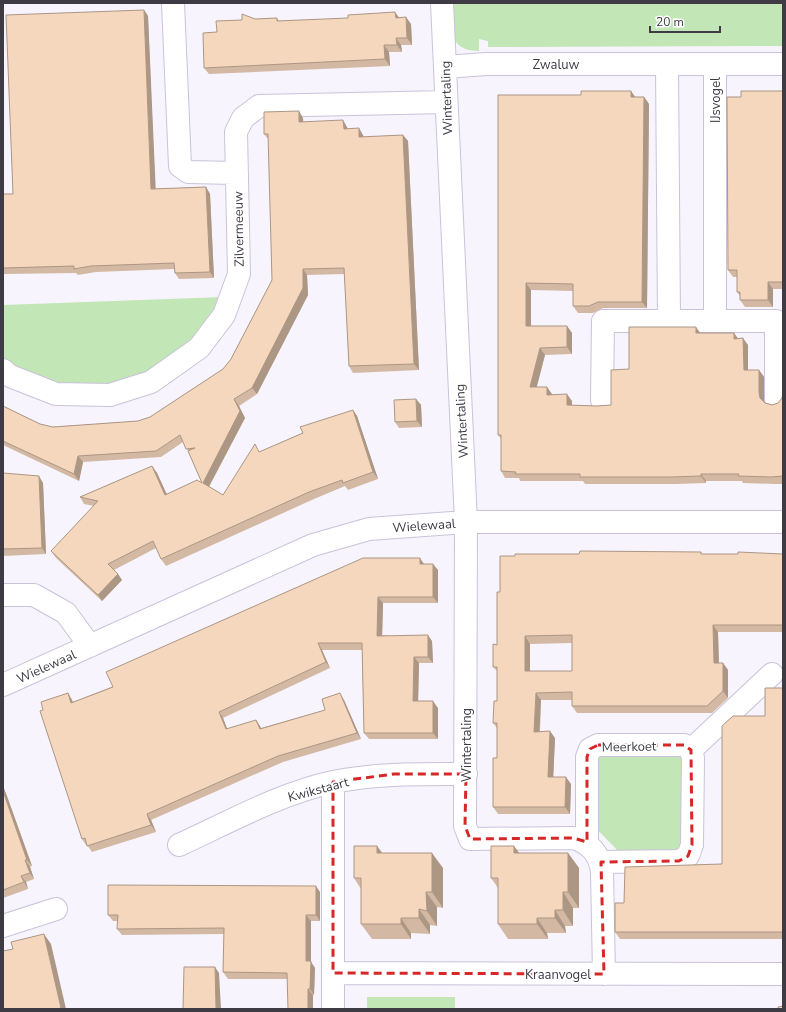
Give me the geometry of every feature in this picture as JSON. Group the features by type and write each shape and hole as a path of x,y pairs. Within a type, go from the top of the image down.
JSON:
{"street":[{"name":"Zilvermeeuw","path":"173,3 180,166 188,172 237,173"},
{"name":"Wintertaling","path":"442,3 466,522 465,826 470,840 572,838 587,843"},
{"name":"Zwaluw","path":"445,67 486,64 667,64"},
{"name":"IJsvogel","path":"667,64 715,64 715,321"},
{"path":"667,64 669,321"},
{"path":"715,64 783,64"},
{"name":"Zilvermeeuw","path":"3,370 10,376 56,394 110,395 151,382 199,348 224,315 239,274 236,132 243,118 259,106 446,102"},
{"path":"602,400 603,321 776,321 776,399"},
{"name":"Wielewaal","path":"3,685 313,545 369,529 466,522 783,522"},
{"name":"Wielewaal","path":"3,595 34,595 66,613 90,646"},
{"path":"601,862 679,861 688,856 692,845 693,758 691,750 772,674"},
{"name":"Meerkoet","path":"587,843 587,757 590,749 598,745 684,745 691,750"},
{"name":"Kwikstaart","path":"179,845 295,793 333,782 394,774 466,774"},
{"path":"333,782 333,1009"},
{"path":"587,843 598,855 601,862 604,974"},
{"path":"3,926 56,909"},
{"name":"Kraanvogel","path":"333,973 783,974"}],"highlighted area":[{"path":"598,745 684,745 691,750 692,845 688,856 679,861 601,862 604,974 333,973 333,782 394,774 466,774 465,826 470,839 573,838 587,842 587,757 590,749"}],"green space":[{"path":"452,3 783,3 783,46 488,47 488,41 479,39 479,51 468,50 461,47 456,42 452,29"},
{"path":"223,297 201,331 164,363 133,378 100,388 69,389 31,378 3,361 3,305"},
{"path":"594,756 681,756 681,851 620,853 589,821"},
{"path":"367,997 455,997 455,1009 367,1009"}],"building":[{"path":"144,10 151,189 206,187 210,272 175,273 174,263 91,266 74,269 74,266 3,268 3,194 13,194 6,15"},
{"path":"395,12 396,18 406,17 407,38 396,38 397,45 384,45 385,59 204,68 203,33 217,32 216,21 242,20 242,14 255,19 277,18 277,21 348,18 348,15"},
{"path":"581,91 631,91 631,97 644,97 642,302 598,302 589,306 573,306 573,284 526,283 526,326 567,326 567,347 540,348 530,387 547,387 547,395 567,394 567,405 611,405 611,370 629,369 629,327 696,327 696,333 734,333 734,339 743,338 744,370 759,370 760,398 765,403 772,405 778,403 782,398 783,393 783,476 771,477 738,476 739,474 701,474 701,476 671,477 580,477 580,474 515,474 516,472 501,471 501,435 498,435 498,95 581,95"},
{"path":"741,91 783,91 783,282 768,282 768,300 740,300 740,292 737,292 737,270 728,270 727,97 741,97"},
{"path":"299,111 299,122 343,120 344,129 359,128 359,137 403,135 414,364 349,366 344,268 303,269 303,288 252,388 234,399 240,411 203,483 223,495 255,444 259,452 303,433 300,427 353,410 373,472 343,483 342,480 309,492 161,559 153,541 108,564 118,574 98,595 51,551 98,501 80,497 152,466 165,495 197,480 202,483 188,451 195,448 186,449 180,435 156,451 78,456 74,474 3,441 3,406 40,424 53,427 138,421 150,417 223,369 231,359 272,280 268,134 264,134 264,112"},
{"path":"416,399 417,421 395,422 394,400"},
{"path":"3,473 39,476 42,548 3,549"},
{"path":"580,551 701,552 701,554 738,554 738,552 783,554 783,625 713,625 714,663 723,663 723,691 707,706 572,706 572,692 536,693 534,732 550,731 548,777 566,777 565,807 493,807 493,758 497,758 497,723 493,723 494,701 497,701 497,667 493,667 493,644 497,645 497,592 500,592 500,556 515,556 515,554 579,554","holes":["572,635 572,671 525,671 525,636"]},
{"path":"363,558 420,558 420,564 433,564 433,597 378,597 377,636 428,635 428,657 414,657 413,701 433,701 433,733 364,733 362,643 318,643 326,662 219,712 226,729 256,720 260,729 325,710 322,699 340,693 357,733 278,756 147,814 151,825 87,846 85,838 82,839 40,711 43,710 41,702 68,693 71,703 113,687 106,672"},
{"path":"765,688 783,688 783,932 615,932 615,903 624,903 625,867 722,864 722,726 733,716 765,716"},
{"path":"3,791 27,860 25,860 30,873 21,876 24,882 3,890"},
{"path":"354,846 377,846 377,853 432,853 432,892 426,892 427,911 419,909 419,918 401,918 401,924 361,924 361,878 354,878"},
{"path":"491,846 514,846 514,853 568,853 568,892 563,892 563,910 555,910 555,918 537,918 537,924 498,924 498,878 491,878"},
{"path":"108,885 316,886 316,915 306,915 306,961 311,961 310,989 308,989 308,1009 288,1009 287,973 223,972 224,928 117,929 118,915 108,915"},
{"path":"44,934 61,1008 3,1009 3,951 13,949 11,942"},
{"path":"184,967 215,967 216,1009 183,1009"},
{"path":"783,1006 783,1009 778,1009 778,1007"}]}
